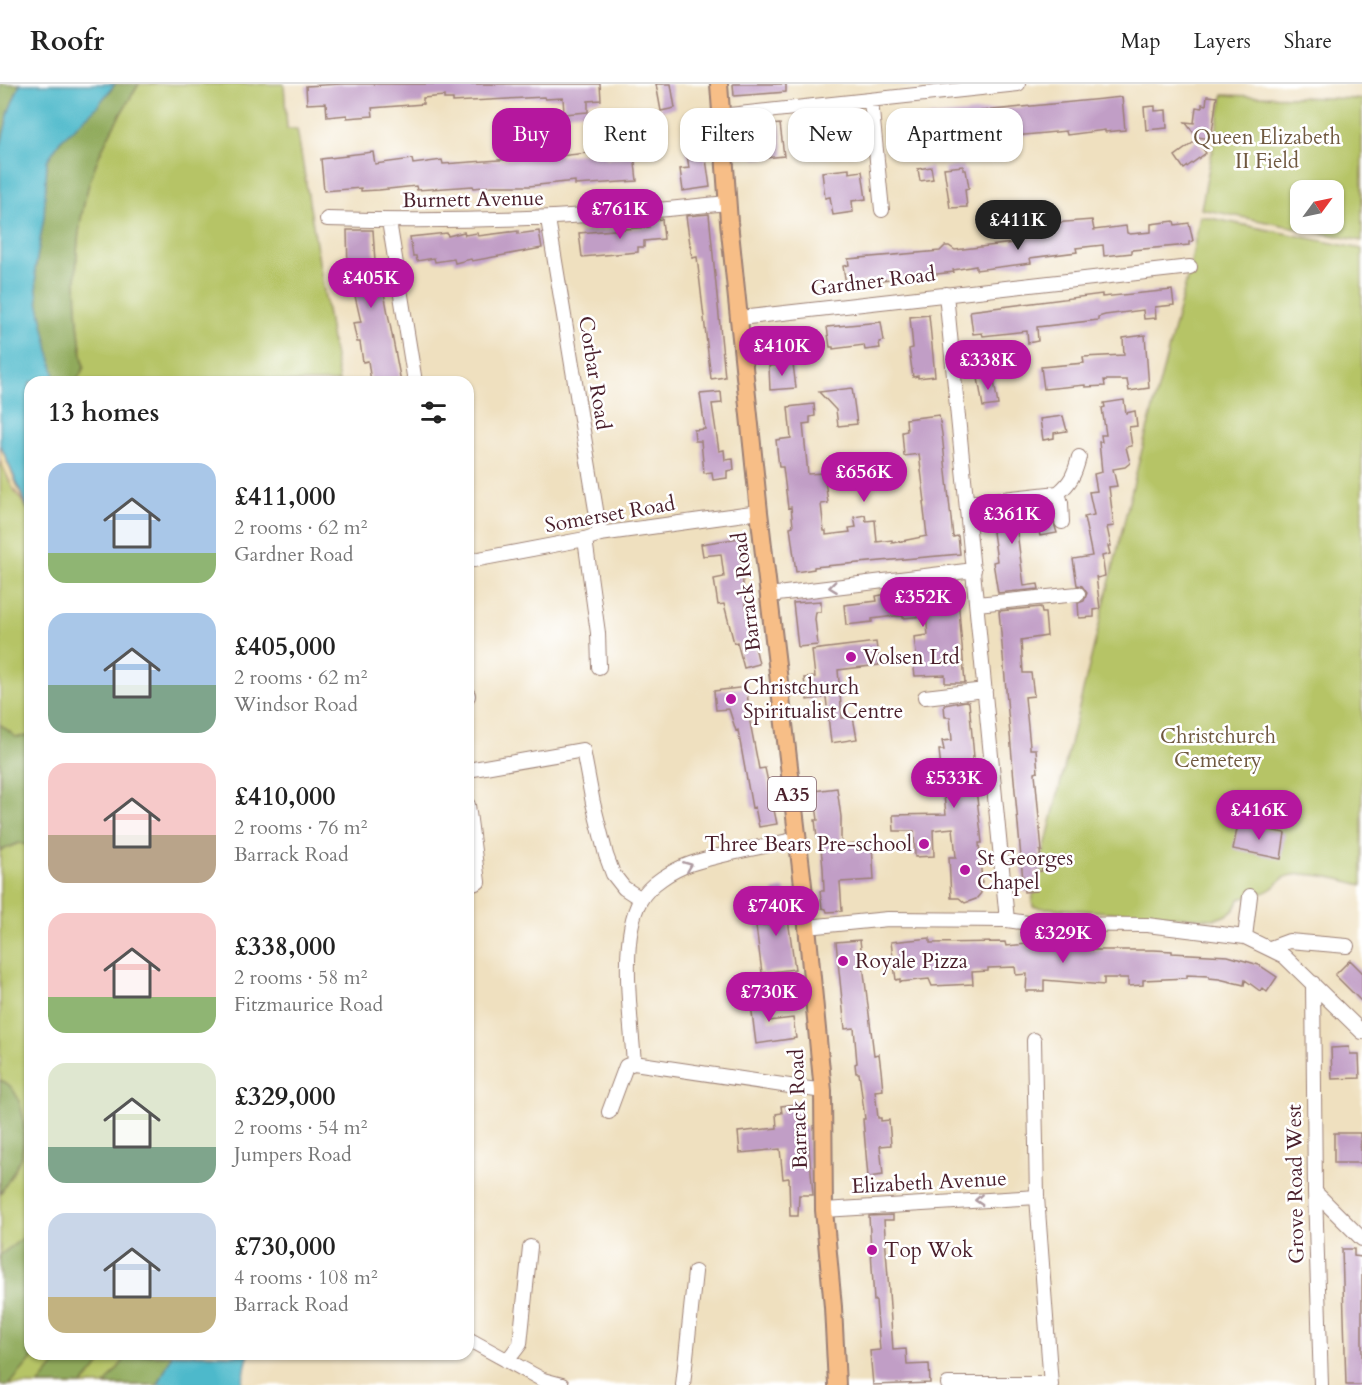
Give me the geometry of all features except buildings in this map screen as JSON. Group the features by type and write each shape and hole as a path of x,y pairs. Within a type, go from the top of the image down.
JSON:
{"main road":[{"name":"Barrack Road","path":"711,84 718,108"},
{"name":"Barrack Road","path":"719,84 720,108"},
{"name":"Barrack Road","path":"724,162 759,512 807,927 823,1091 824,1210 837,1385"}],"street":[{"path":"776,110 871,101 964,86 1018,84"},
{"path":"871,101 882,210"},
{"name":"Burnett Avenue","path":"327,219 389,221 548,219 727,203"},
{"name":"Corbar Road","path":"548,219 600,534"},
{"path":"389,221 414,376"},
{"name":"Gardner Road","path":"740,318 1190,267"},
{"path":"946,294 1007,920"},
{"path":"967,502 1058,493 1068,486 1075,473 1079,457"},
{"path":"1058,493 1062,522"},
{"name":"Somerset Road","path":"474,560 585,539 600,534 759,512"},
{"path":"585,539 598,633 599,668"},
{"path":"769,595 974,570"},
{"path":"977,604 1078,594"},
{"path":"925,698 986,690"},
{"path":"474,769 583,750 593,803 613,874 624,888 640,899"},
{"path":"634,1063 628,962 629,933 640,899 663,878 689,864 797,839"},
{"path":"474,849 478,878 478,882 474,884"},
{"path":"1245,937 1250,896"},
{"path":"807,927 888,919 1007,920 1035,924 1147,925 1245,937 1284,956 1362,1032"},
{"path":"1270,948 1289,941 1347,946"},
{"name":"Grove Road West","path":"1313,983 1321,1385"},
{"name":"Elizabeth Avenue","path":"1034,1040 1037,1197 1051,1385"},
{"path":"609,1112 626,1066 634,1063 823,1091"},
{"path":"1316,1192 1362,1239"},
{"name":"Elizabeth Avenue","path":"824,1210 1037,1197"},
{"path":"507,1361 520,1344 530,1247"},
{"path":"683,1385 695,1272"},
{"path":"474,1342 543,1380 562,1385"},
{"path":"948,1384 1051,1385"}],"green space":[{"path":"0,84 20,84 9,111 0,149"},
{"path":"115,84 139,84 118,118 95,166 80,222 76,281 84,368 79,376 54,376 38,301 35,270 44,217 47,161 60,141"},
{"path":"139,84 284,84 287,129 297,129 338,376 72,376 84,368 76,281 80,222 95,166 114,125"},
{"name":"Queen Elizabeth II Field","path":"1223,95 1362,99 1362,241 1327,234 1344,234 1344,180 1290,180 1290,227 1201,209"},
{"name":"Christchurch Cemetery","path":"1200,216 1362,249 1362,885 1324,876 1294,875 1284,878 1267,891 1239,899 1238,904 1229,914 1211,919 1033,907 1032,900 1138,465 1190,267"},
{"path":"0,460 13,488 24,504 24,1360 170,1360 158,1385 0,1385"},
{"path":"0,724 16,737 24,736 24,844 19,843 0,851"},
{"path":"0,1080 15,1093 20,1103 24,1140 19,1161 0,1194"},
{"path":"24,1237 24,1360 31,1360 8,1385 0,1385 0,1255"},
{"path":"59,1360 104,1360 82,1385 38,1385"},
{"path":"124,1360 170,1360 158,1385 105,1385"}],"sand":[{"path":"0,444 24,504 13,488 0,460"}],"water":[{"path":"20,84 115,84 95,109 60,141 47,161 44,217 35,270 38,301 55,376 24,376 24,499 0,444 0,149 9,111"},
{"path":"169,1360 247,1360 241,1385 158,1385"}],"place":[{"name":"Volsen Ltd","path":"851,657"},
{"name":"Christchurch Spiritualist Centre","path":"731,699"},
{"name":"Three Bears Pre-school","path":"924,844"},
{"name":"St Georges Chapel","path":"965,870"},
{"name":"Royale Pizza","path":"843,961"},
{"name":"Top Wok","path":"872,1250"}]}
